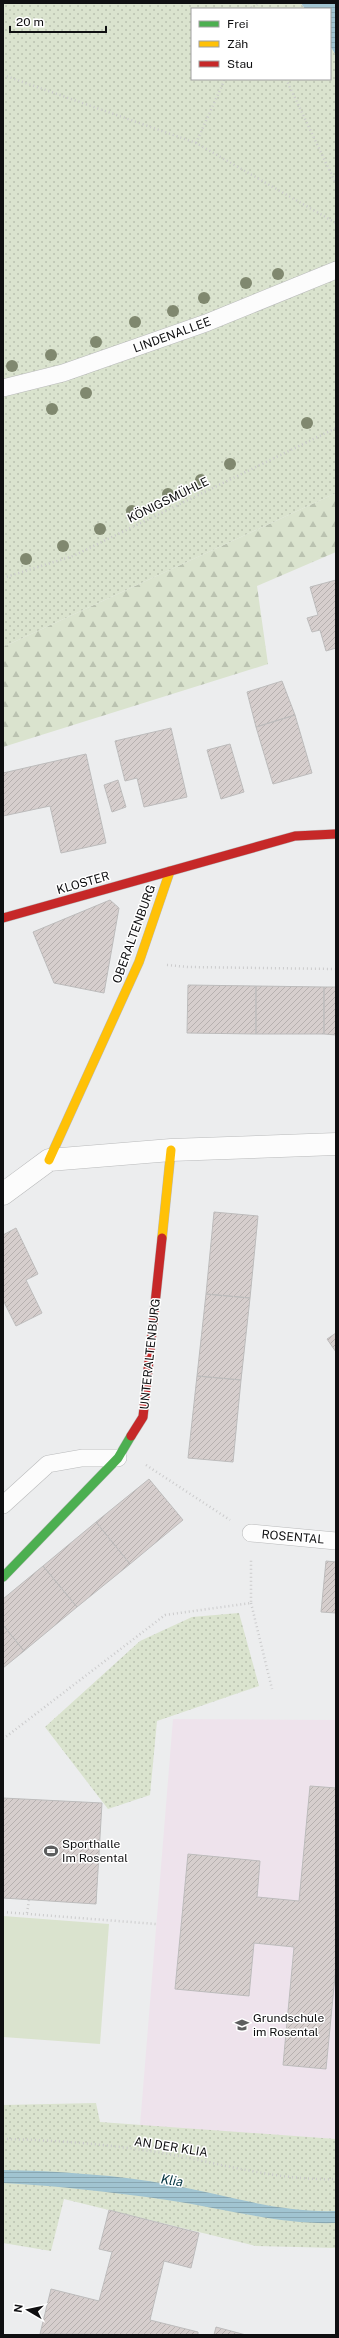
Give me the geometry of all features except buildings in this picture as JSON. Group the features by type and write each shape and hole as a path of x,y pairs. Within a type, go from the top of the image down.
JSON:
{"street":[{"path":"170,871 295,836 336,834"},
{"name":"KLOSTER","path":"3,918 170,871"},
{"name":"OBERALTENBURG","path":"49,1160 139,962 170,871"},
{"path":"3,1194 49,1160 171,1150 336,1144"},
{"name":"UNTERALTENBURG","path":"3,1578 121,1454 143,1417 171,1150"}],"lane":[{"name":"LINDENALLEE","path":"3,388 78,368 206,323 336,270"},
{"path":"3,1505 48,1464 82,1458 121,1454"},
{"name":"ROSENTAL","path":"251,1533 336,1541"}],"path":[{"path":"3,75 196,143 336,223"},
{"path":"196,143 224,80"},
{"path":"286,80 336,184"},
{"name":"KÖNIGSMÜHLE","path":"3,578 73,556 336,428"},
{"path":"188,967 336,969"},
{"path":"121,1454 251,1533 251,1603 272,1689"},
{"path":"3,1739 165,1615 251,1603"},
{"path":"27,1913 29,1900"},
{"path":"3,1912 156,1924"},
{"name":"AN DER KLIA","path":"3,2138 42,2140 160,2154 294,2177 336,2179"}],"shaded area":[{"name":"Grundschule im Rosental","path":"173,1719 336,1720 336,2139 140,2126"}],"green space":[{"path":"3,3 301,3 304,8 191,8 191,80 331,80 331,48 336,55 336,493 3,647"},
{"path":"336,493 336,552 257,586 268,664 3,747 3,647"},
{"path":"239,1613 259,1686 157,1721 150,1795 108,1809 45,1727 140,1641 192,1617"},
{"path":"3,1916 109,1924 100,2044 3,2037"},
{"path":"96,2103 100,2122 336,2139 336,2248 256,2246 64,2199 51,2251 3,2243 3,2105"}],"water":[{"path":"301,3 336,3 336,55 331,48 331,8 304,8"},
{"path":"3,2170 88,2174 131,2179 172,2185 274,2206 315,2211 336,2211 336,2223 315,2223 272,2219 167,2200 106,2192 3,2183"}],"traffic: fast":[{"path":"3,1577 118,1458 131,1436"}],"traffic: slow":[{"path":"49,1160 139,962 170,871"},
{"path":"162,1238 171,1150"}],"traffic: jam":[{"path":"3,918 295,836 336,834"},
{"path":"131,1436 143,1417 162,1238"}],"place":[{"name":"Sporthalle Im Rosental","path":"51,1851"},
{"name":"Grundschule im Rosental","path":"242,2025"}],"water label":[{"name":"Klia","path":"172,2180"}]}
